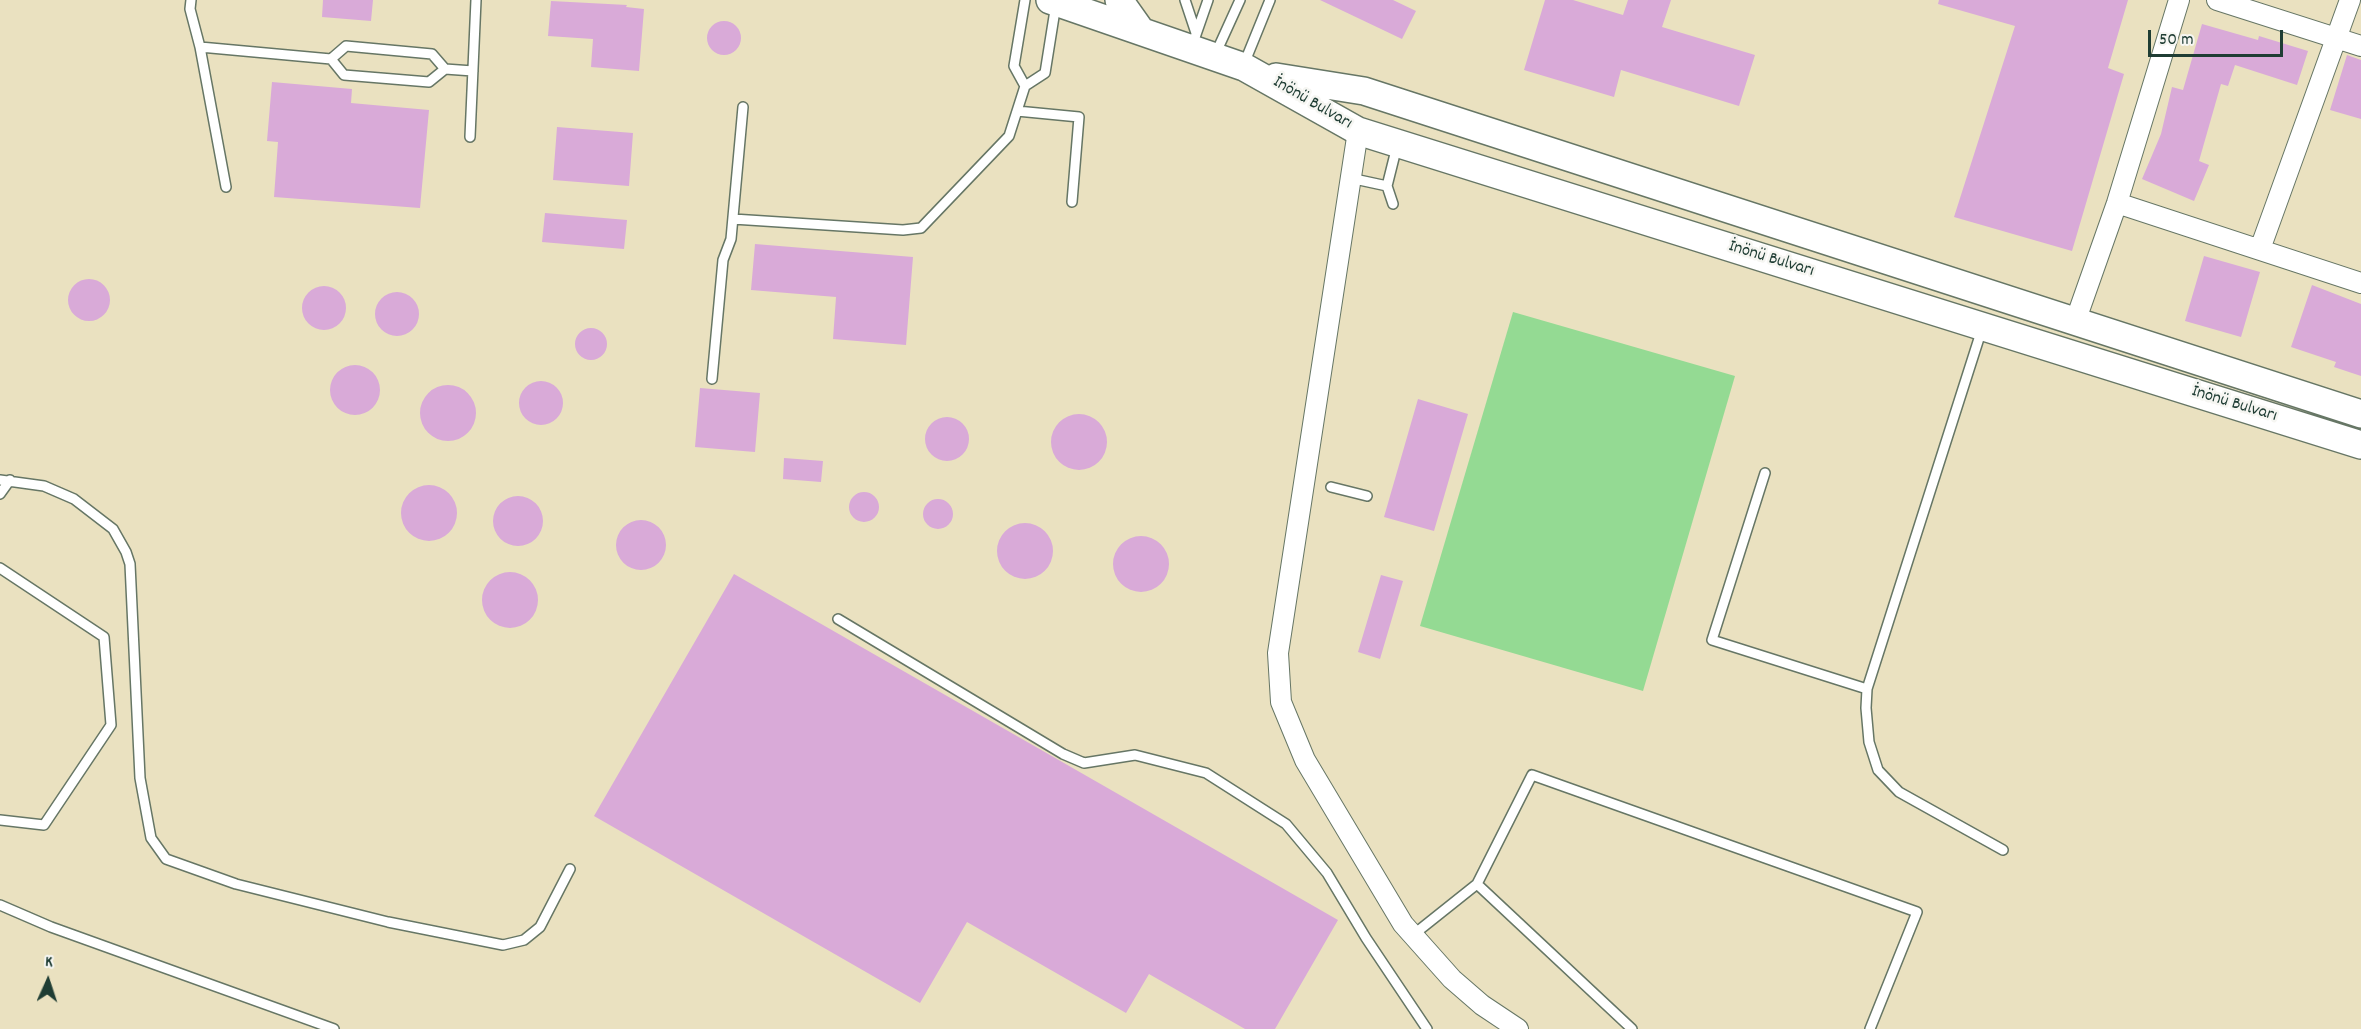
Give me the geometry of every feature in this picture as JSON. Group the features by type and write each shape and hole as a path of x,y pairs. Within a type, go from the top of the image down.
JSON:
{"street":[{"path":"1119,0 1141,31"},
{"path":"2075,322 2117,203 2179,0"},
{"path":"2217,0 2361,46"},
{"path":"2260,249 2350,0"},
{"path":"1053,1 1141,31 1201,46 1252,71"},
{"name":"İnönü Bulvarı","path":"1252,71 1358,131 2361,445"},
{"name":"İnönü Bulvarı","path":"1252,71 1364,91 2361,414"},
{"path":"1358,131 1278,653 1281,702 1310,769 1403,924 1452,979 1482,1005 1518,1029"},
{"path":"2117,203 2361,283"}],"lane":[{"path":"190,0 226,187"},
{"path":"1025,0 1014,66 1025,86"},
{"path":"1185,0 1201,46"},
{"path":"1201,46 1208,0"},
{"path":"1201,46 1240,0"},
{"path":"1252,71 1270,0"},
{"path":"470,137 478,1"},
{"path":"733,219 903,230 921,228 1009,136 1025,86 1044,73 1053,1"},
{"path":"331,59 346,46 432,54 445,69"},
{"path":"200,47 331,59 344,75 429,82 445,69 473,71"},
{"path":"712,379 723,260 731,239 743,107"},
{"path":"1017,111 1079,117 1071,202"},
{"path":"1393,204 1387,186 1398,143"},
{"path":"1350,178 1387,186"},
{"path":"1983,327 1867,689 1867,728 1878,770 1899,792 2003,850"},
{"path":"1765,473 1712,640 1867,689"},
{"path":"0,494 5,480 44,486 75,498 108,524 126,552 130,564 140,778 151,838 166,859 236,884 388,922 503,945 524,940 540,927 570,869"},
{"path":"1331,487 1367,496"},
{"path":"0,568 104,637 111,725 44,825 0,820"},
{"path":"838,620 1064,754 1084,763 1135,755 1206,773 1286,824 1327,873 1366,938 1427,1029"},
{"path":"1413,935 1477,884 1533,775 1917,912 1870,1029"},
{"path":"1477,884 1632,1029"},
{"path":"0,905 51,927 334,1029"}],"green space":[{"path":"1513,312 1735,376 1643,691 1420,626"}],"building":[{"path":"323,0 373,0 371,21 322,17"},
{"path":"1320,0 1393,0 1416,11 1402,39"},
{"path":"1545,0 1573,0 1623,15 1628,0 1671,0 1662,27 1755,55 1739,106 1621,70 1614,97 1524,70"},
{"path":"1939,0 2128,0 2108,68 2124,74 2072,251 1954,217 2015,26 1938,4"},
{"path":"551,1 627,5 626,7 644,9 639,71 591,67 593,39 548,36"},
{"path":"724,21 736,26 741,38 736,50 724,55 712,50 707,38 712,26"},
{"path":"2202,24 2258,40 2259,36 2308,51 2297,85 2235,65 2228,86 2221,84 2199,161 2209,165 2194,201 2142,179 2161,134 2172,87 2183,90"},
{"path":"2347,55 2361,60 2361,119 2330,110"},
{"path":"272,82 352,89 351,103 429,110 420,208 274,197 278,142 267,141"},
{"path":"557,127 633,133 629,186 553,180"},
{"path":"545,213 627,220 624,249 542,242"},
{"path":"755,244 913,257 906,345 833,339 836,297 751,290"},
{"path":"2204,256 2260,272 2241,337 2185,321"},
{"path":"89,279 97,280 104,285 109,292 109,308 104,315 97,320 89,321 81,320 74,315 69,308 68,300 69,292 74,285 81,280"},
{"path":"2312,285 2361,304 2361,376 2334,367 2336,362 2291,347"},
{"path":"324,286 333,287 340,292 345,299 345,317 340,324 333,329 324,330 315,329 308,324 303,317 302,308 303,299 308,292 315,287"},
{"path":"397,292 406,293 413,298 418,305 418,323 413,330 406,335 397,336 388,335 381,330 376,323 375,314 376,305 381,298 388,293"},
{"path":"591,328 602,333 607,344 602,355 591,360 580,355 575,344 580,333"},
{"path":"355,365 373,372 380,390 373,408 355,415 337,408 330,390 337,372"},
{"path":"541,381 550,382 557,387 562,394 562,412 557,419 550,424 541,425 532,424 525,419 520,412 519,403 520,394 525,387 532,382"},
{"path":"448,385 459,387 468,393 474,402 476,413 474,424 468,433 459,439 448,441 437,439 428,433 422,424 420,413 422,402 428,393 437,387"},
{"path":"700,388 760,393 755,452 695,447"},
{"path":"1418,399 1468,414 1434,531 1384,517"},
{"path":"1073,414 1085,414 1099,422 1107,436 1105,453 1099,462 1085,470 1073,470 1056,458 1051,448 1051,436 1063,419"},
{"path":"947,417 962,424 969,439 962,454 947,461 932,454 925,439 932,424"},
{"path":"784,458 823,461 821,482 783,479"},
{"path":"429,485 440,487 449,493 455,502 457,513 455,524 449,533 440,539 429,541 418,539 409,533 403,524 401,513 403,502 409,493 418,487"},
{"path":"864,492 875,496 879,507 875,518 864,522 853,518 849,507 853,496"},
{"path":"518,496 536,503 543,521 536,539 518,546 500,539 493,521 500,503"},
{"path":"938,499 949,503 953,514 949,525 938,529 927,525 923,514 927,503"},
{"path":"641,520 655,524 662,531 666,545 662,559 655,566 641,570 627,566 620,559 616,545 620,531 627,524"},
{"path":"1019,523 1031,523 1045,531 1053,545 1051,562 1045,571 1031,579 1019,579 1002,567 997,557 997,545 1009,528"},
{"path":"1135,536 1147,536 1161,544 1169,558 1167,575 1161,584 1147,592 1135,592 1118,580 1113,570 1113,558 1125,541"},
{"path":"510,572 521,574 530,580 536,589 538,600 536,611 530,620 521,626 510,628 499,626 490,620 484,611 482,600 484,589 490,580 499,574"},
{"path":"734,574 1338,920 1275,1029 1245,1029 1149,974 1126,1013 967,922 920,1003 594,816"},
{"path":"1381,575 1403,581 1380,659 1358,652"}]}
